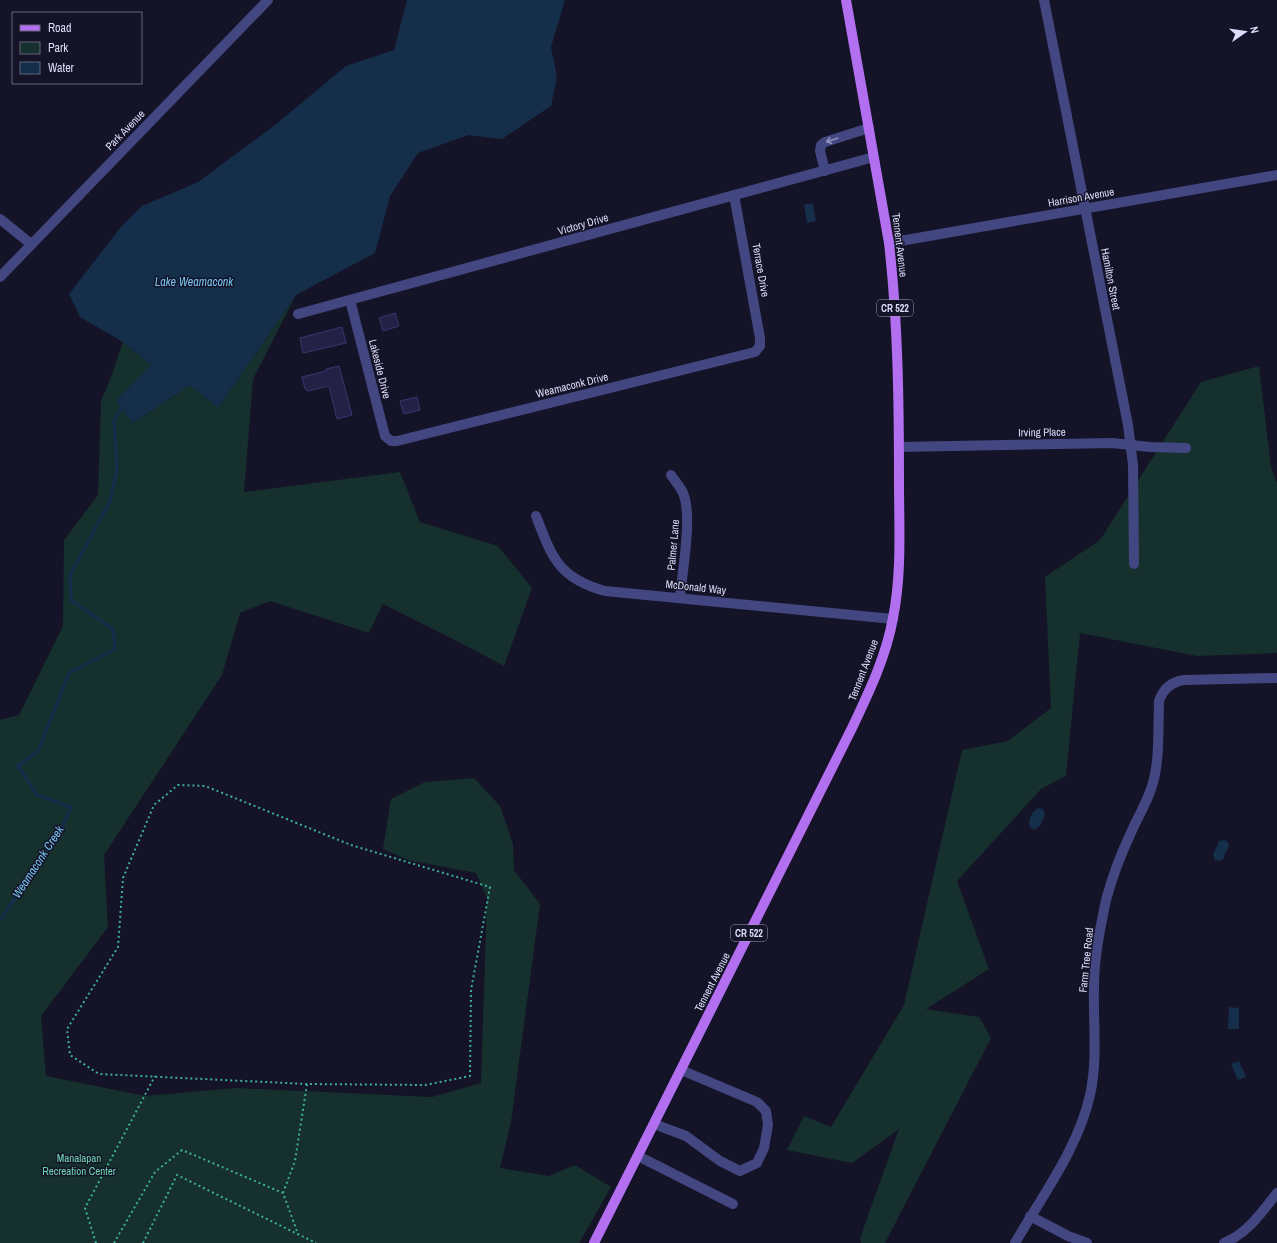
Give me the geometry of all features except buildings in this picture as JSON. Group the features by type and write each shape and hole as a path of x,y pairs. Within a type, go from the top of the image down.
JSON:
{"main road":[{"name":"Tennent Avenue","path":"594,1243 873,684 885,652 893,619 898,589 899,556 899,447 896,317 889,243 846,0"}],"street":[{"name":"Park Avenue","path":"0,277 268,0"},
{"name":"Hamilton Street","path":"1044,0 1128,425 1132,465 1134,564"},
{"path":"825,171 820,145 869,128"},
{"name":"Victory Drive","path":"298,314 874,157"},
{"name":"Harrison Avenue","path":"889,243 1277,174"},
{"name":"Terrace Drive","path":"734,195 760,338 760,346 758,349"},
{"path":"0,219 31,244"},
{"name":"Lakeside Drive","path":"350,300 385,436 391,442"},
{"name":"Weamaconk Drive","path":"391,442 755,352 758,349"},
{"name":"Irving Place","path":"899,447 1112,443 1150,447 1186,448"},
{"name":"Palmer Lane","path":"670,474 683,493 687,508 688,524 680,598"},
{"name":"McDonald Way","path":"536,516 550,552 555,560 565,571 590,587 680,598 893,619"},
{"name":"Farm Tree Road","path":"1015,1243 1074,1141 1090,1096 1095,1062 1095,961 1107,898 1116,869 1153,784 1156,765 1159,701 1164,690 1179,681 1277,678"},
{"path":"654,1124 686,1136 720,1161 740,1171 757,1163 764,1148 768,1125 766,1111 756,1102 681,1070"},
{"path":"638,1156 733,1204"},
{"path":"1224,1243 1234,1238 1252,1224 1277,1193"},
{"path":"1030,1216 1068,1236 1087,1243"}],"path":[{"path":"178,785 205,786 351,845 490,887 471,990 470,1076 425,1086 307,1084 100,1074 70,1055 67,1029 118,947 123,878 154,805 178,785"},
{"path":"96,1243 85,1208 156,1076"},
{"path":"298,1234 283,1193 295,1161 307,1084"},
{"path":"114,1243 155,1172 182,1150 283,1193"},
{"path":"143,1243 177,1175 316,1243"}],"green space":[{"name":"Manalapan Recreation Center","path":"296,295 253,379 244,492 400,472 420,522 498,546 532,588 504,666 383,604 369,633 270,601 240,613 222,675 104,855 108,927 41,1016 46,1076 145,1096 236,1088 432,1097 481,1083 487,898 476,873 408,860 383,849 391,799 425,782 474,778 500,806 513,844 514,870 540,904 511,1122 500,1168 549,1176 575,1165 611,1187 579,1243 0,1243 0,720 19,715 63,626 64,540 98,495 101,401 123,342 151,365 116,401 133,423 190,385 218,408"},
{"path":"1259,366 1271,467 1277,483 1277,653 1197,656 1080,633 1066,776 1041,789 957,881 989,969 926,1009 979,1017 991,1038 885,1243 861,1243 860,1238 899,1129 852,1163 787,1150 804,1116 831,1127 904,1005 962,750 1008,741 1051,708 1045,577 1100,540 1201,382"}],"water":[{"name":"Lake Weamaconk","path":"407,0 565,0 551,47 557,77 551,106 502,139 468,135 418,153 390,196 375,253 296,295 218,408 190,385 133,423 116,401 151,365 123,342 80,317 69,294 120,228 142,206 198,182 275,125 346,66 394,50"},
{"path":"813,203 816,221 807,223 804,205"},
{"path":"1039,808 1043,809 1045,814 1040,826 1034,830 1029,825 1030,819 1032,813"},
{"path":"1224,840 1228,842 1229,846 1223,859 1219,861 1215,860 1213,855 1219,841"},
{"path":"1229,1007 1239,1008 1239,1029 1228,1029"},
{"path":"1239,1061 1246,1077 1238,1080 1231,1064"}],"waterway":[{"name":"Weamaconk Creek","path":"0,920 59,834 71,807 37,795 18,766 38,751 69,673 115,649 113,629 71,600 70,575 110,501 117,469 114,420 121,408"}]}
